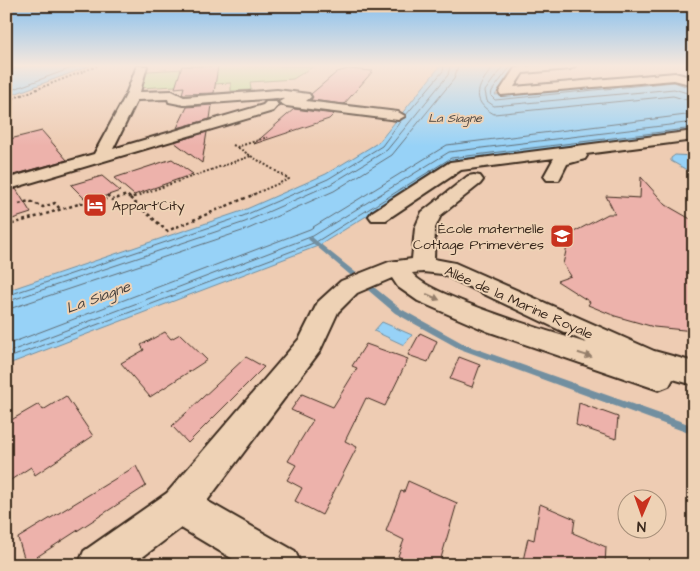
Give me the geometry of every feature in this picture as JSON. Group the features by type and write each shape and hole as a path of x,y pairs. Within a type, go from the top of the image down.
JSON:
{"street":[{"path":"100,157 133,93"},
{"path":"132,96 172,95 174,99 184,101 277,94 305,97"},
{"path":"255,96 309,106 398,116"},
{"path":"6,185 268,108 271,105"},
{"path":"379,216 456,166 694,135"},
{"path":"553,176 557,162 561,158 694,140"},
{"path":"98,565 180,506 310,344 327,308 386,274 425,228 432,212 474,180"},
{"name":"Allée de la Marine Royale","path":"386,274 447,268 646,358 694,374"},
{"path":"386,274 406,282 427,295 487,320 574,352 694,388"},
{"path":"180,506 281,565"}],"path":[{"path":"6,101 28,93"},
{"path":"237,147 268,137"},
{"path":"6,226 82,203 86,205 108,196 112,200 127,195 167,231 288,178 233,145"},
{"path":"130,198 251,156"},
{"path":"19,204 29,202 43,207 55,203 60,210"}],"water":[{"path":"6,93 18,93 6,97"},
{"name":"La Siagne","path":"419,93 497,93 495,95 519,93 694,93 694,133 452,163 318,246 6,365 6,291 242,211 326,174 379,142"},
{"path":"675,155 694,156 694,174 671,161 671,158"},
{"path":"382,322 412,335 404,345 374,331"}],"building":[{"path":"182,93 214,93 214,93"},
{"path":"354,93 344,104 311,100 313,97 311,94"},
{"path":"212,105 210,119 177,128 187,107"},
{"path":"294,109 334,114 329,119 254,144"},
{"path":"42,131 67,160 6,177 6,140"},
{"path":"207,132 202,163 174,142"},
{"path":"172,159 193,174 134,195 114,178"},
{"path":"102,176 120,191 88,202 71,185"},
{"path":"641,177 666,205 694,221 694,331 654,327 615,316 588,305 590,302 557,281 571,276 563,264 572,233 608,214 615,214 606,196 640,198"},
{"path":"16,189 31,213 6,221 6,192"},
{"path":"165,332 171,339 180,334 207,360 150,397 121,363 144,350 141,345"},
{"path":"420,333 437,341 428,362 408,355"},
{"path":"366,344 408,359 385,406 366,398 345,441 357,447 322,515 295,501 302,488 287,480 296,465 288,461 313,420 291,410 302,394 333,407 357,368 352,366"},
{"path":"246,357 264,367 188,443 172,426"},
{"path":"459,357 480,365 472,387 450,379"},
{"path":"66,396 93,436 35,475 31,467 6,483 6,423 39,404 43,410"},
{"path":"579,403 618,417 616,439 576,425"},
{"path":"136,466 146,486 26,564 18,538"},
{"path":"408,481 457,503 439,565 414,565 398,556 404,540 386,531 401,491 404,492"},
{"path":"540,504 575,519 573,533 606,547 605,565 522,565 528,538 534,540"}],"waterway":[{"path":"311,239 398,311 463,347 694,431"}],"place":[{"name":"Appart'City","path":"95,205"},
{"name":"École maternelle Cottage Primevères","path":"562,236"}]}
